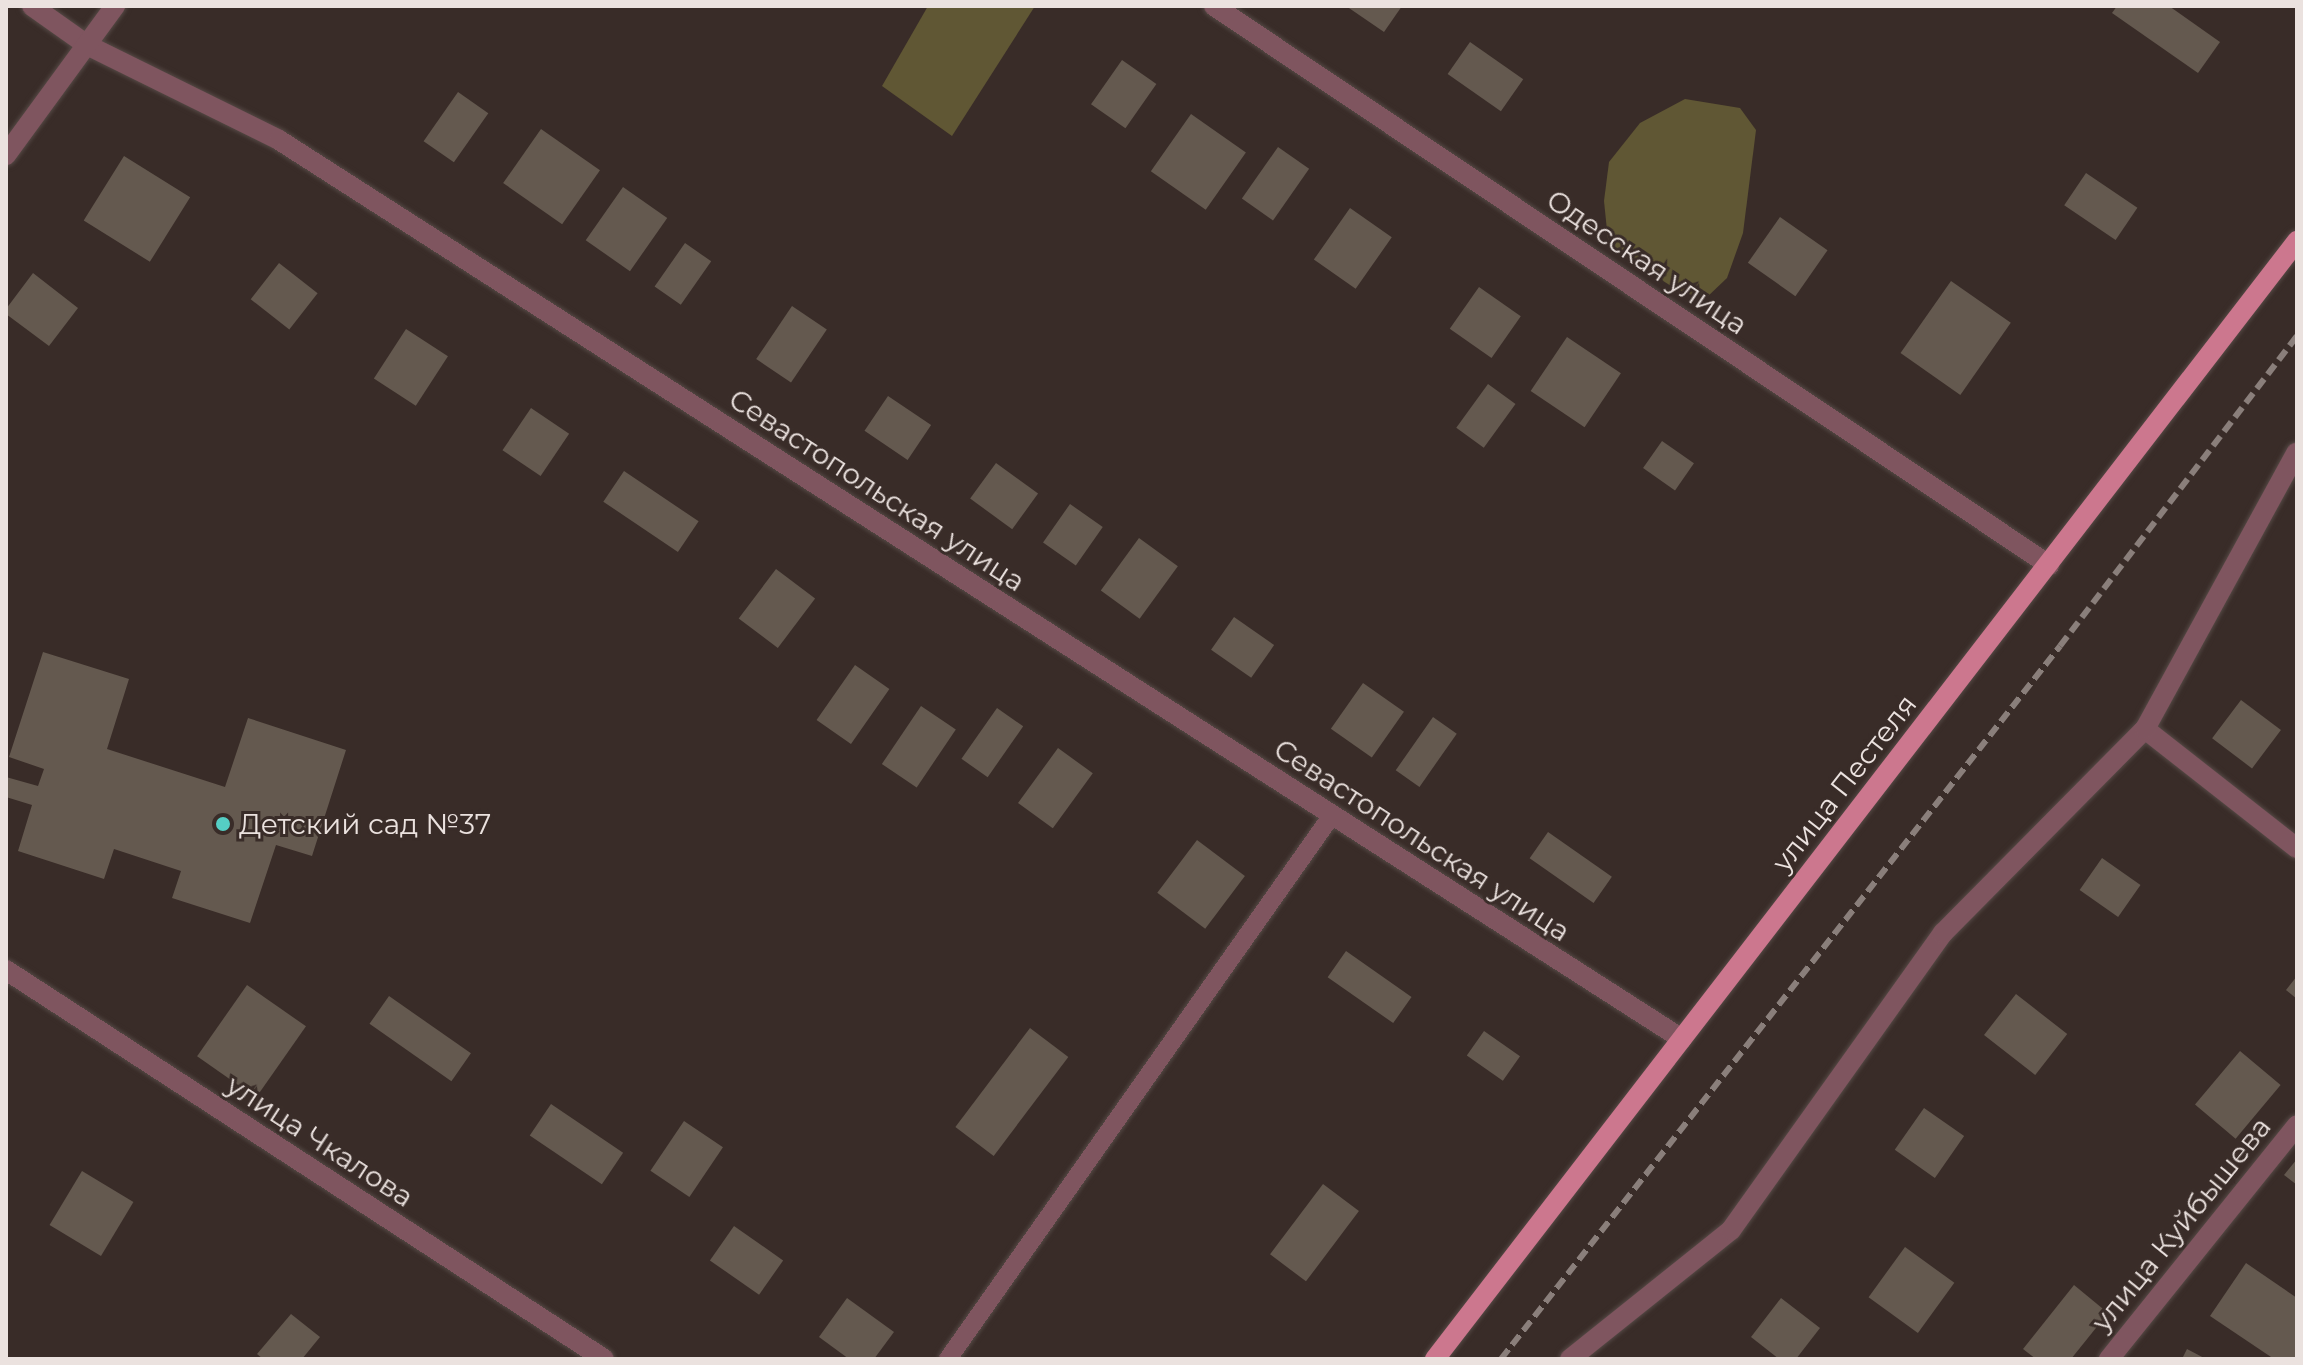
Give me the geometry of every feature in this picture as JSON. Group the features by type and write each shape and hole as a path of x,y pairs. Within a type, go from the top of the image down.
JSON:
{"main road":[{"name":"улица Пестеля","path":"1435,1359 2297,241"}],"street":[{"name":"Севастопольская улица","path":"32,6 87,45 279,140 1682,1039"},
{"path":"6,155 115,6"},
{"name":"Одесская улица","path":"1214,6 2049,565"},
{"path":"1570,1359 1731,1230 1943,933 2145,729 2296,453"},
{"path":"2145,729 2297,848"},
{"name":"улица Чкалова","path":"6,970 604,1359"},
{"name":"улица Куйбышева","path":"2109,1359 2297,1125"}],"lane":[{"path":"948,1359 1332,815"}],"shaded area":[{"path":"928,6 1035,6 952,136 882,86"},
{"path":"1685,99 1740,108 1756,130 1743,233 1727,278 1705,299 1679,291 1622,255 1608,240 1604,201 1609,162 1640,123"}],"building":[{"path":"1346,6 1402,6 1384,32"},
{"path":"2117,6 2169,6 2220,42 2198,73 2112,13"},
{"path":"1470,42 1523,79 1501,111 1448,74"},
{"path":"1122,60 1156,84 1125,128 1091,104"},
{"path":"458,92 488,113 454,162 424,141"},
{"path":"1191,114 1246,152 1206,210 1151,171"},
{"path":"541,129 600,170 562,224 503,183"},
{"path":"1278,147 1309,169 1273,220 1242,199"},
{"path":"124,156 190,197 150,262 84,220"},
{"path":"2086,173 2137,208 2116,240 2064,205"},
{"path":"623,187 667,218 630,271 586,240"},
{"path":"1350,208 1392,237 1356,289 1314,260"},
{"path":"1780,217 1828,250 1795,296 1748,263"},
{"path":"685,243 711,261 681,305 655,286"},
{"path":"279,263 318,293 289,329 251,299"},
{"path":"33,273 78,308 49,346 6,314 6,309"},
{"path":"1951,281 2011,323 1960,395 1901,353"},
{"path":"1479,287 1521,316 1492,358 1450,329"},
{"path":"792,306 827,329 791,383 756,359"},
{"path":"406,329 448,356 416,406 374,378"},
{"path":"1567,337 1621,373 1585,427 1531,391"},
{"path":"1488,384 1516,404 1484,448 1456,428"},
{"path":"888,396 931,425 908,460 865,431"},
{"path":"531,408 569,434 541,476 502,450"},
{"path":"1662,441 1694,463 1675,490 1643,468"},
{"path":"996,463 1038,494 1012,529 970,499"},
{"path":"624,471 699,521 678,552 603,502"},
{"path":"1070,504 1103,527 1076,565 1043,543"},
{"path":"1139,538 1178,566 1140,619 1101,591"},
{"path":"776,569 815,598 778,648 739,619"},
{"path":"1234,617 1274,645 1251,678 1211,650"},
{"path":"43,652 129,679 107,749 225,787 248,718 346,750 312,856 276,845 250,923 172,898 181,871 114,849 104,879 18,851 32,805 6,797 6,777 38,786 44,769 9,757"},
{"path":"855,665 889,689 851,744 817,720"},
{"path":"1363,683 1404,712 1372,758 1331,729"},
{"path":"2241,700 2281,730 2252,768 2212,738"},
{"path":"921,706 956,729 917,788 882,764"},
{"path":"997,708 1023,726 988,777 961,759"},
{"path":"1433,717 1457,734 1419,787 1396,770"},
{"path":"1058,748 1093,773 1053,828 1018,803"},
{"path":"1548,832 1612,877 1594,903 1530,858"},
{"path":"1197,840 1245,876 1205,929 1157,893"},
{"path":"2102,858 2141,885 2118,917 2080,890"},
{"path":"1346,951 1412,997 1393,1023 1328,977"},
{"path":"2297,976 2297,999 2286,990"},
{"path":"247,985 306,1026 256,1098 197,1056"},
{"path":"2016,994 2067,1034 2035,1075 1984,1035"},
{"path":"389,996 471,1053 451,1081 369,1024"},
{"path":"1030,1028 1068,1057 994,1156 955,1127"},
{"path":"1484,1031 1520,1056 1503,1081 1467,1056"},
{"path":"2240,1051 2281,1085 2236,1139 2195,1105"},
{"path":"551,1104 623,1153 602,1184 530,1136"},
{"path":"1924,1108 1964,1136 1935,1178 1895,1150"},
{"path":"684,1121 723,1147 689,1197 650,1171"},
{"path":"2297,1159 2297,1185 2284,1175"},
{"path":"82,1171 133,1202 101,1256 50,1225"},
{"path":"1323,1184 1359,1211 1306,1281 1270,1254"},
{"path":"734,1226 783,1260 759,1295 710,1260"},
{"path":"1905,1247 1954,1283 1918,1333 1869,1297"},
{"path":"2246,1263 2297,1298 2297,1359 2274,1359 2210,1316"},
{"path":"2074,1285 2108,1313 2071,1359 2036,1359 2023,1349"},
{"path":"847,1298 894,1332 874,1359 849,1359 819,1337"},
{"path":"1781,1298 1820,1328 1796,1359 1779,1359 1751,1337"},
{"path":"291,1314 320,1337 302,1359 263,1359 257,1354"},
{"path":"2187,1349 2206,1359 2182,1359"}],"railway":[{"path":"1501,1359 2060,646 2297,336"}],"place":[{"name":"Детский сад №37","path":"223,824"}]}
